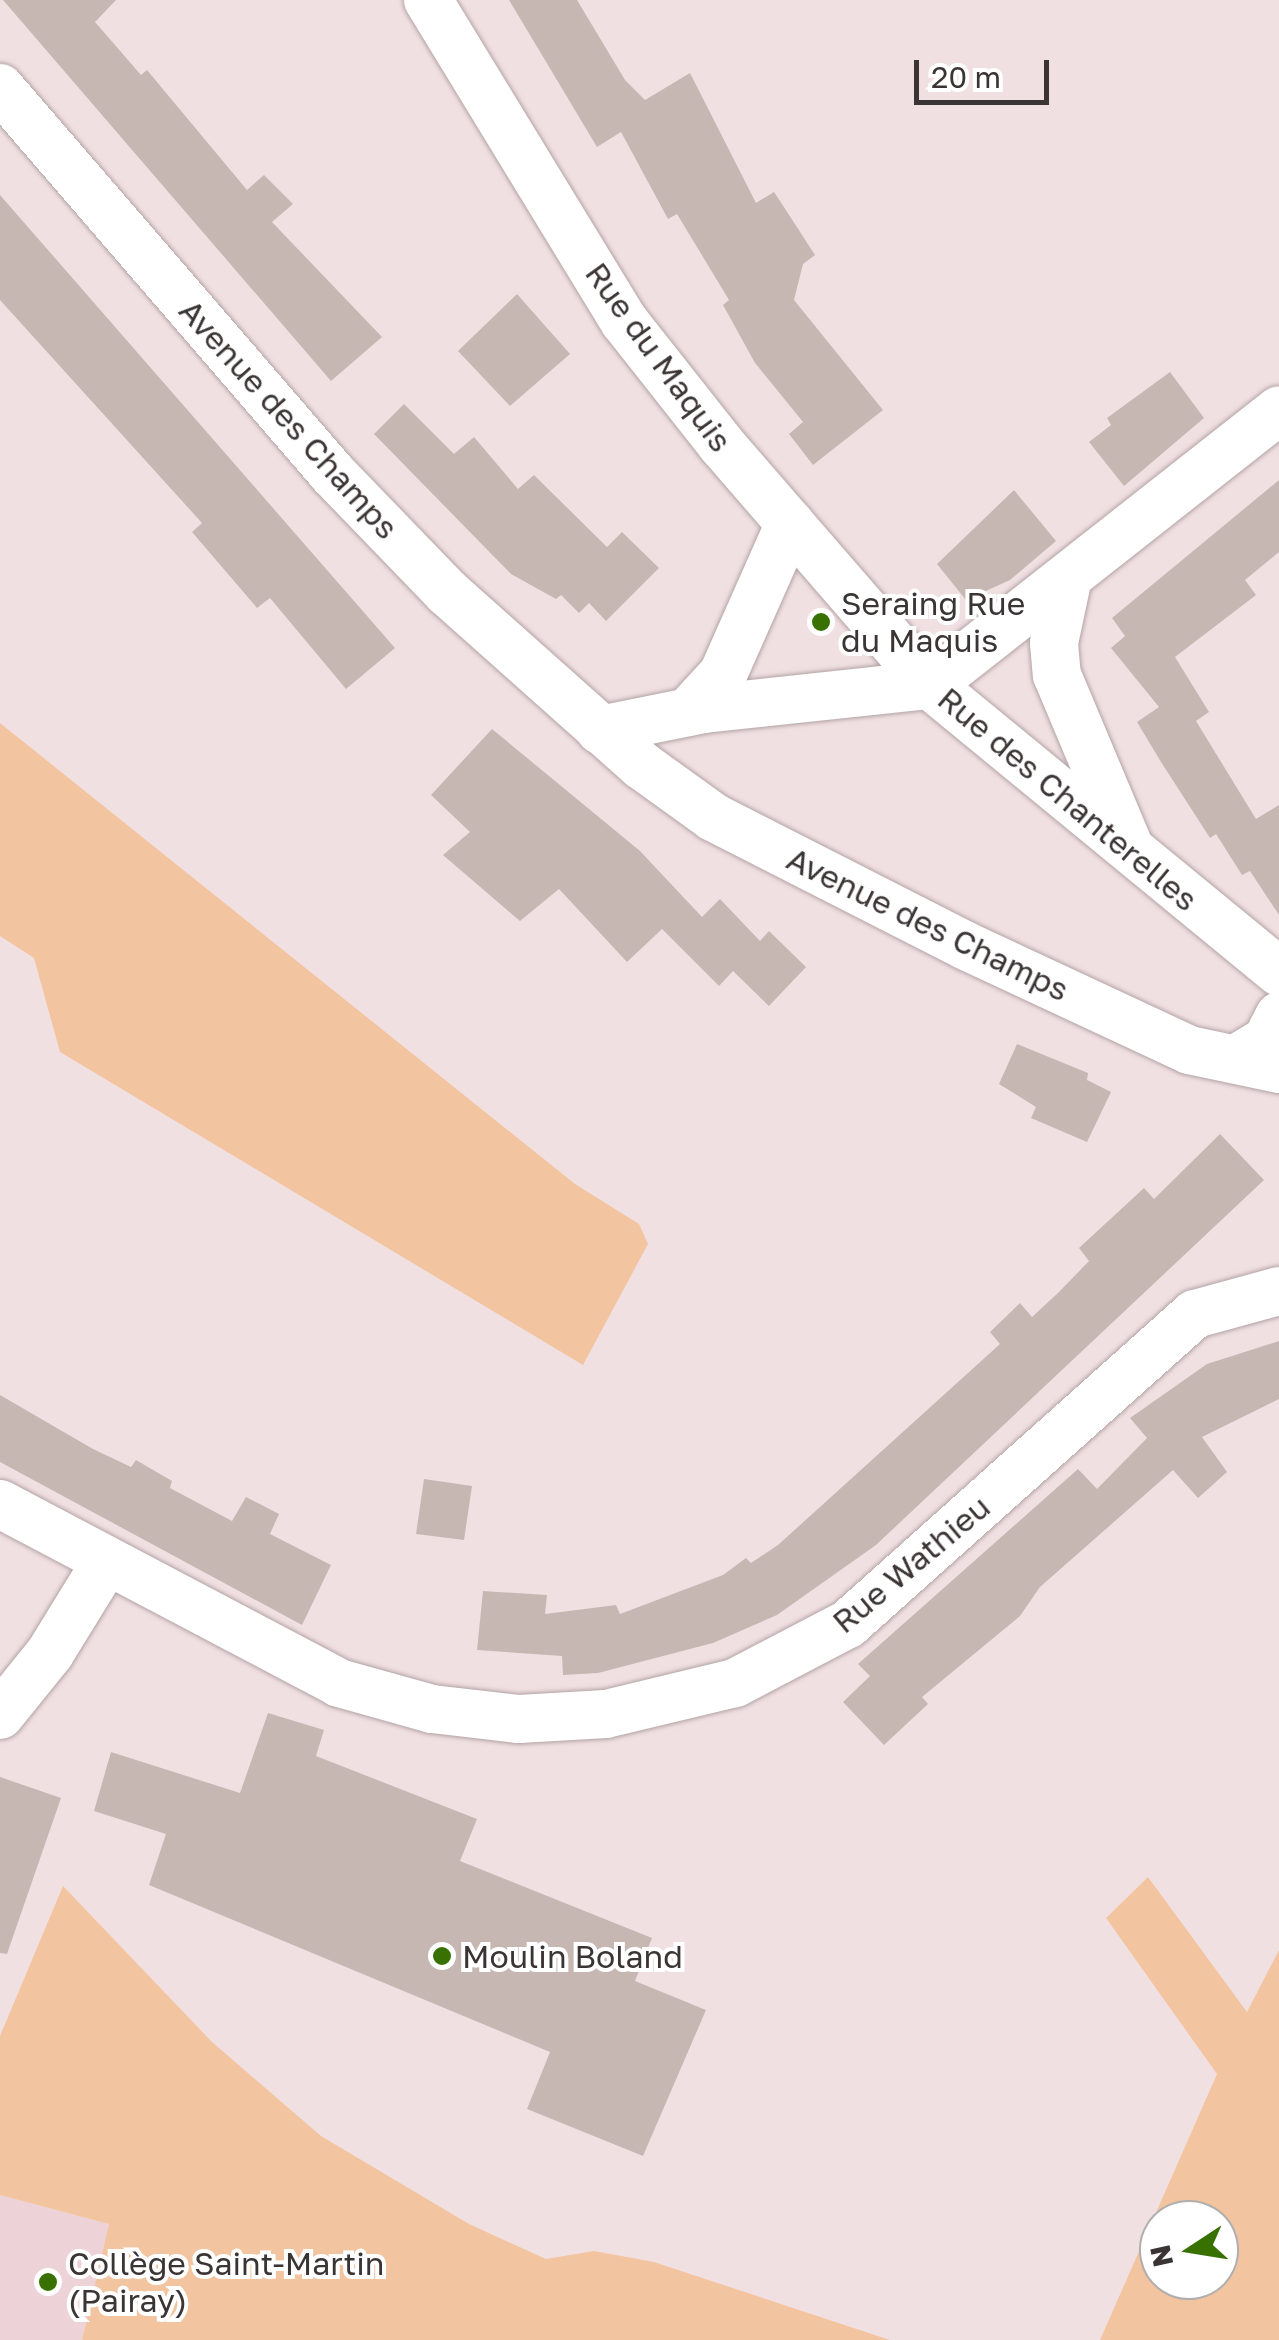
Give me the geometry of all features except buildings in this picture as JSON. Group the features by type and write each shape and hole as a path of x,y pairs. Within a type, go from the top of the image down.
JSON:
{"street":[{"name":"Rue du Maquis","path":"428,0 624,321 930,685"},
{"name":"Avenue des Champs","path":"0,88 333,474 448,594 600,730 713,817 1138,1027 1190,1050 1259,1063"},
{"name":"Rue des Chanterelles","path":"1277,982 1130,850 930,685 1279,410"},
{"path":"688,712 723,674 790,523"},
{"path":"1068,577 1054,643 1057,675 1130,850"},
{"path":"600,730 688,712 930,685"},
{"path":"1259,1063 1279,1016"},
{"name":"Rue Wathieu","path":"0,1504 339,1683 432,1709 519,1719 606,1714 669,1702 735,1682 848,1624 1195,1314 1279,1290"},
{"path":"0,1715 50,1653 106,1562"}],"shaded area":[{"path":"0,723 575,1184 639,1224 648,1244 583,1365 60,1052 34,958 0,936"},
{"path":"1148,1877 1247,2012 1279,1950 1279,2340 1100,2340 1139,2251 1139,2300 1239,2300 1239,2200 1162,2200 1217,2074 1106,1918"},
{"path":"63,1886 212,2042 321,2136 469,2224 546,2259 594,2251 654,2262 890,2340 82,2340 109,2224 0,2195 0,2036"},
{"name":"Collège Saint-Martin (Pairay)","path":"0,2195 109,2224 82,2340 0,2340"}],"place":[{"name":"Seraing Rue du Maquis","path":"821,622"},
{"name":"Moulin Boland","path":"442,1956"},
{"name":"Collège Saint-Martin (Pairay)","path":"48,2282"}]}
